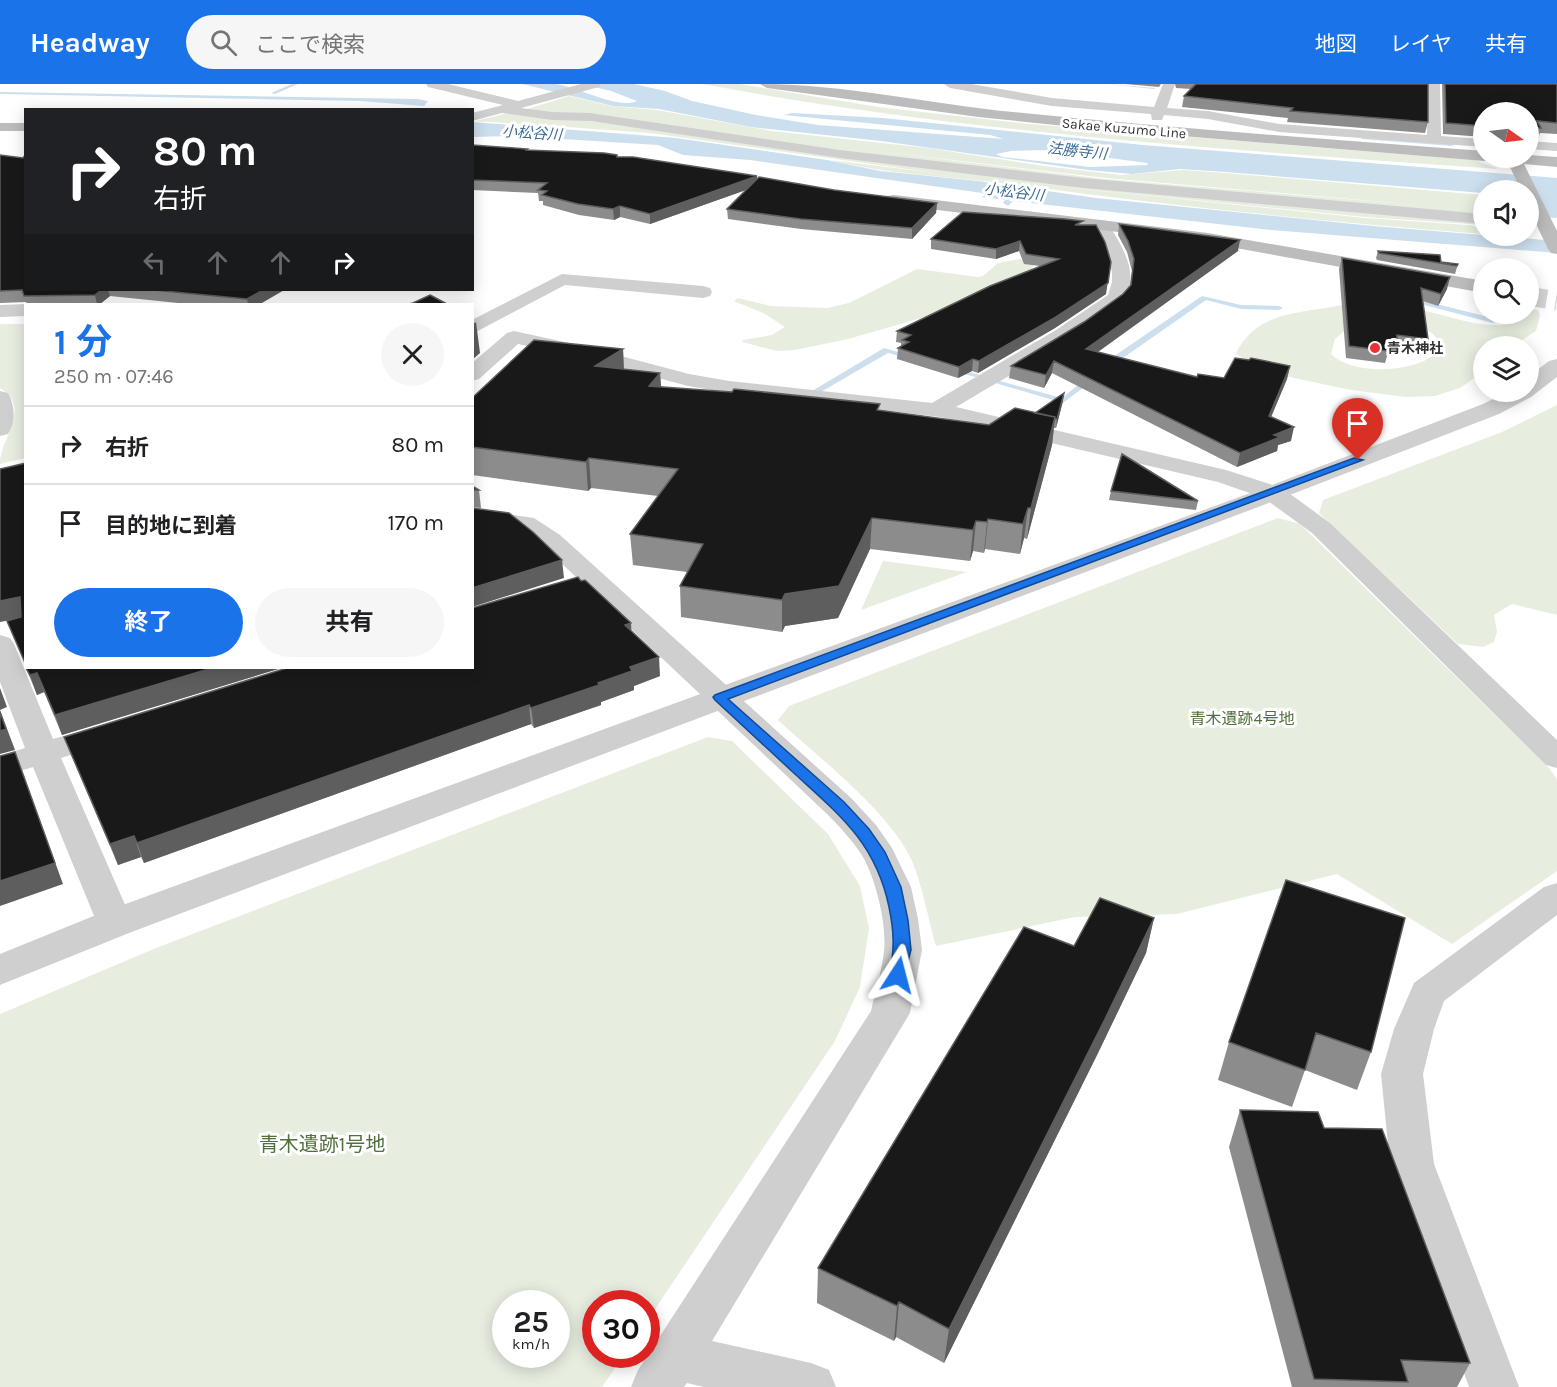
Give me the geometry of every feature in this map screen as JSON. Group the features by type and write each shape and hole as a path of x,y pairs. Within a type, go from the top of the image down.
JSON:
{"main road":[{"name":"Sakae Kuzumo Line","path":"766,84 978,113 1311,144 1473,155"},
{"path":"0,127 24,127"},
{"path":"1539,162 1557,162"},
{"path":"1515,168 1557,249"},
{"path":"879,198 1208,238 1473,285"}],"street":[{"path":"432,84 523,103"},
{"path":"476,116 595,84"},
{"path":"950,84 1052,102 1158,114 1294,136 1311,144"},
{"path":"1158,114 1169,84"},
{"path":"1434,84 1434,140"},
{"path":"501,109 552,116 590,117 840,154 1083,183 1473,218"},
{"path":"978,113 1026,111 1208,115 1279,128 1473,142"},
{"path":"1539,146 1557,147"},
{"path":"934,410 1064,334 1115,299 1123,283 1112,243 1100,225"},
{"path":"474,329 562,279 704,292"},
{"path":"0,311 24,310"},
{"path":"474,330 583,352 688,380 729,387 934,410 1226,477 1273,493 1321,528 1557,758"},
{"path":"474,373 514,337"},
{"path":"1539,380 1557,366"},
{"path":"0,398 3,421 0,429"},
{"path":"0,970 115,923 1273,493 1504,402"},
{"path":"474,516 525,523 551,540 839,806 864,833 880,856 893,887 903,950 890,1013 666,1372 811,1387"},
{"path":"561,591 595,580"},
{"path":"6,635 43,753 115,923"},
{"path":"0,767 134,724"},
{"path":"1494,1387 1412,1164 1402,1074 1413,1029 1428,993 1557,896"}],"green space":[{"path":"702,84 740,84 878,107 1030,124 1473,160 1473,167 1099,138 801,101"},
{"path":"569,96 611,106 657,110 772,131 928,148 1121,175 1183,170 1473,194 1473,215 1100,183 524,110","holes":["859,149 1106,178 1443,207 1105,179"]},
{"path":"508,113 575,119 862,159 1473,220 1473,224 1365,217 1032,184 1365,218 1468,225 1473,226 1473,233 1141,201 903,173 830,160 936,173 650,133 553,126 558,123 551,126 476,121"},
{"path":"1020,259 1036,262 1024,280 953,309 848,339 795,350 777,351 742,342 772,335 785,327 765,314 734,301 738,298 771,306 827,308 849,303 917,269 978,277 983,276 998,263"},
{"path":"1342,305 1349,306 1353,324 1335,339 1331,354 1350,365 1376,369 1414,365 1440,351 1442,345 1433,334 1420,325 1408,307 1473,324 1538,324 1536,331 1528,336 1473,336 1473,379 1460,388 1435,396 1406,397 1351,390 1294,378 1251,366 1236,353 1245,339 1268,321 1296,313"},
{"path":"0,324 24,324 24,458 0,464 1,454 15,414 14,405 9,396 0,388"},
{"path":"1557,405 1557,615 1512,604 1494,615 1497,632 1494,642 1483,647 1458,644 1319,513 1323,500 1502,432"},
{"name":"青木遺跡4号地","path":"1278,518 1300,524 1549,768 1557,779 1557,871 1452,944 1337,874 1177,914 1075,917 936,946 916,871 902,842 852,786 778,720 789,706"},
{"path":"883,561 967,572 861,610"},
{"name":"青木遺跡1号地","path":"708,737 732,741 828,834 860,886 869,928 860,987 835,1041 660,1302 660,1290 582,1290 582,1368 615,1368 602,1387 0,1387 0,1014 156,948"}],"water":[{"name":"法勝寺川","path":"522,84 555,84 609,100 629,103 637,101 611,91 581,84 634,84 665,91 692,101 818,125 1004,139 990,135 784,115 792,113 883,118 1143,145 1557,178 1557,218 1539,217 1539,180 1473,180 1473,192 1180,169 1132,174 1088,170 881,141 751,127 659,109 613,106","holes":["1050,150 1147,163 1148,165 1090,167 1002,157 996,154 1011,151"]},
{"path":"0,92 428,101 424,106 360,101 0,94"},
{"name":"小松谷川","path":"474,122 676,138 827,160 880,171 978,181 1096,198 1473,234 1473,246 1539,246 1539,240 1557,241 1557,253 1271,230 1013,201 1008,206 1003,203 1005,200 982,197 985,195 982,193 750,160 683,155 658,145 514,136 474,137"}],"building":[{"path":"1196,84 1428,84 1428,122 1290,111 1293,108 1184,96"},
{"path":"1445,84 1557,84 1557,123 1539,121 1539,102 1473,102 1473,125 1446,123"},
{"path":"474,145 604,153 617,155 617,157 633,157 757,176 650,214 620,206 613,209 578,204 542,195 547,191 538,190 547,183 474,180"},
{"path":"0,155 23,158 24,291 100,291 95,295 24,296 22,290 0,291"},
{"path":"759,177 834,190 937,203 912,228 801,219 727,209"},
{"path":"963,212 1065,219 1083,221 1075,225 1096,225 1105,242 1111,262 1108,283 1056,317 979,361 973,359 959,367 898,348 909,342 902,340 911,335 897,331 990,286 1059,259 1026,254 1020,241 996,249 931,239"},
{"path":"1119,224 1240,240 1086,349 1197,377 1198,374 1224,378 1235,358 1249,360 1251,358 1290,366 1269,416 1294,427 1274,435 1280,437 1240,453 1054,361 1046,375 1011,366 1084,322 1123,294 1131,285 1134,259"},
{"path":"1378,251 1440,255 1441,262 1458,264 1457,266"},
{"path":"1342,258 1450,277 1441,294 1421,288 1428,339 1397,335 1397,340 1388,341 1388,351 1349,346"},
{"path":"164,291 261,291 247,299"},
{"path":"430,295 445,303 413,303"},
{"path":"534,340 623,349 595,366 660,373 649,386 732,392 734,389 880,404 877,410 989,425 1015,408 1055,417 1031,508 1028,508 1023,524 988,519 987,522 976,521 973,530 872,518 839,586 785,594 782,600 680,586 703,544 630,534 678,469 589,458 586,462 474,447 474,396"},
{"path":"1064,393 1057,419 1035,413"},
{"path":"1122,454 1198,501 1111,491"},
{"path":"24,463 24,660 7,621 21,617 20,597 0,601 0,469"},
{"path":"474,508 509,513 562,560 474,587"},
{"path":"578,577 581,581 585,580 631,623 625,625 659,657 630,667 632,671 598,683 599,685 531,708 529,705 137,843 134,836 110,844 64,737 284,669 474,669 474,607"},
{"path":"27,669 209,669 55,715 37,673 30,675"},
{"path":"0,712 6,729 0,731"},
{"path":"15,752 55,863 0,881 0,756"},
{"path":"1286,880 1405,918 1371,1052 1316,1033 1305,1070 1229,1042"},
{"path":"1100,898 1154,918 949,1329 899,1302 897,1306 818,1268 1024,927 1074,946"},
{"path":"1240,1110 1318,1112 1324,1128 1382,1129 1470,1363 1401,1360 1408,1382 1314,1379"}],"waterway":[{"path":"273,93 296,84"},
{"path":"1107,84 1154,88"},
{"path":"1362,137 1452,144"},
{"path":"1107,365 1205,298 1241,307 1279,308"},
{"path":"1408,298 1473,316"},
{"path":"816,391 887,350 911,357"},
{"path":"954,369 976,375"},
{"path":"996,382 1063,401 1092,378"}],"tunnel":[{"path":"1539,298 1557,301"}],"place":[{"name":"青木神社","path":"1375,348"}],"route":[{"path":"898,975 903,950 900,920 893,887 880,856 864,833 839,806 719,697 1089,562 1358,460"}]}
